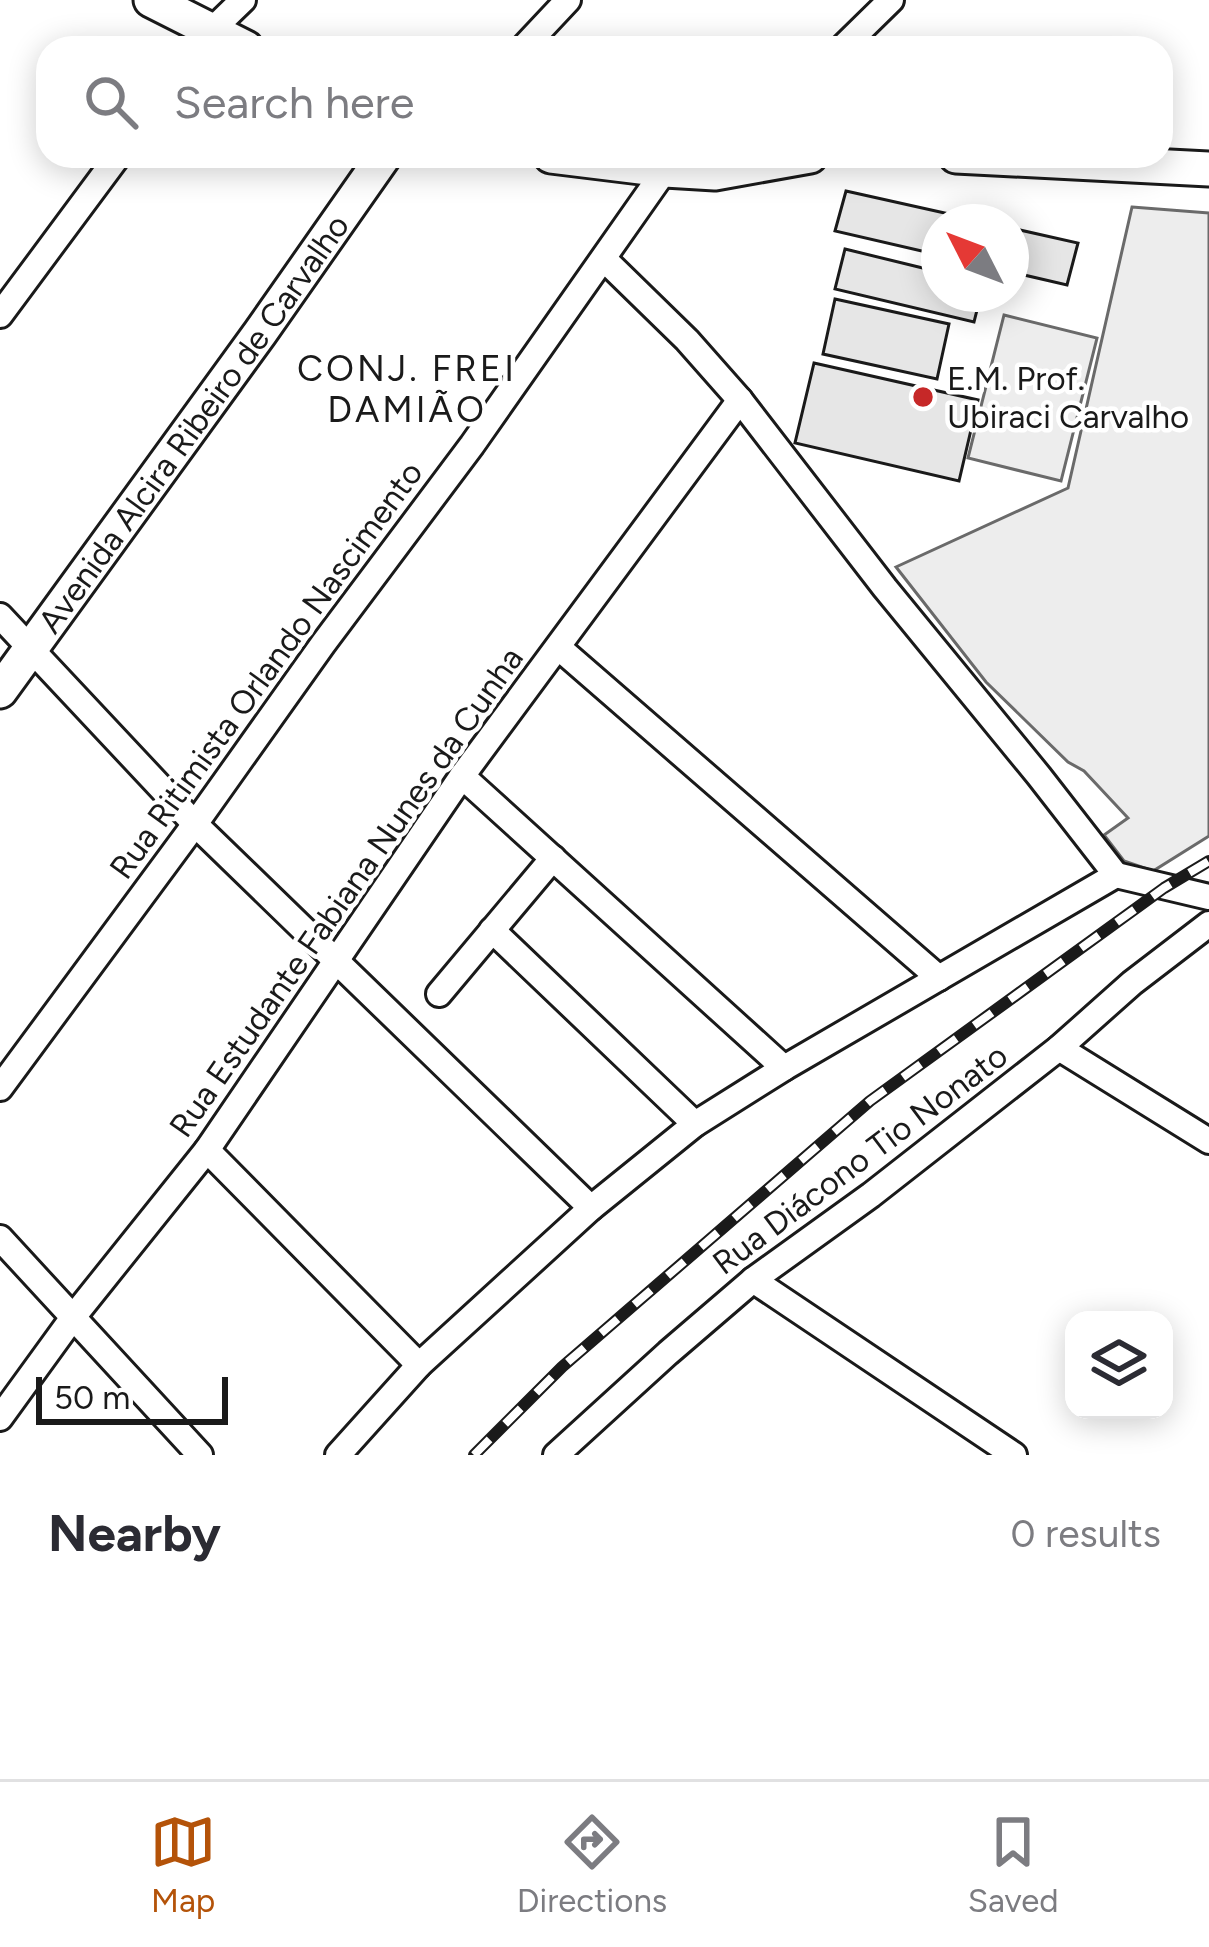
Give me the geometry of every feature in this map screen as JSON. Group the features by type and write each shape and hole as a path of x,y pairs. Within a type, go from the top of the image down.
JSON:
{"street":[{"path":"151,0 202,36"},
{"path":"209,36 243,0"},
{"path":"534,36 568,0"},
{"path":"854,36 891,0"},
{"path":"1173,167 1209,169"},
{"path":"0,315 109,168"},
{"name":"Avenida Alcira Ribeiro de Carvalho","path":"0,691 376,168"},
{"path":"649,168 689,168"},
{"name":"Rua Ritimista Orlando Nascimento","path":"0,1088 472,445 665,170"},
{"path":"604,259 688,340 740,400 1116,875 1209,897"},
{"name":"Rua Estudante Fabiana Nunes da Cunha","path":"0,1418 74,1316 207,1150 462,776 740,400"},
{"path":"0,616 195,824 591,1208"},
{"path":"557,646 939,978"},
{"path":"462,776 784,1068"},
{"path":"439,994 553,858"},
{"path":"338,1455 419,1365 591,1208 695,1124 1116,875"},
{"name":"Rua Diácono Tio Nonato","path":"556,1455 753,1280 871,1195 1209,924"},
{"path":"492,930 695,1124"},
{"path":"1059,1048 1209,1141"},
{"path":"207,1150 419,1365"},
{"path":"0,1238 200,1455"},
{"path":"753,1280 1014,1455"}],"shaded area":[{"path":"1132,207 1209,213 1209,836 1153,871 1124,861 1104,835 1128,818 986,682 896,567 1068,488"},
{"path":"1004,315 1097,338 1061,481 968,458"}],"building":[{"path":"846,191 921,208 921,251 835,231"},
{"path":"1029,232 1078,243 1067,285 1029,276"},
{"path":"845,249 921,268 921,309 835,289"},
{"path":"835,299 949,324 937,379 823,354"},
{"path":"932,312 976,312 974,322"},
{"path":"814,363 978,400 959,481 795,443"}],"railway":[{"path":"474,1455 562,1367 870,1101 1164,888 1209,861"}],"place":[{"name":"E.M. Prof. Ubiraci Carvalho","path":"923,397"}],"district":[{"name":"CONJ. FREI DAMIÃO","path":"407,388"}]}
